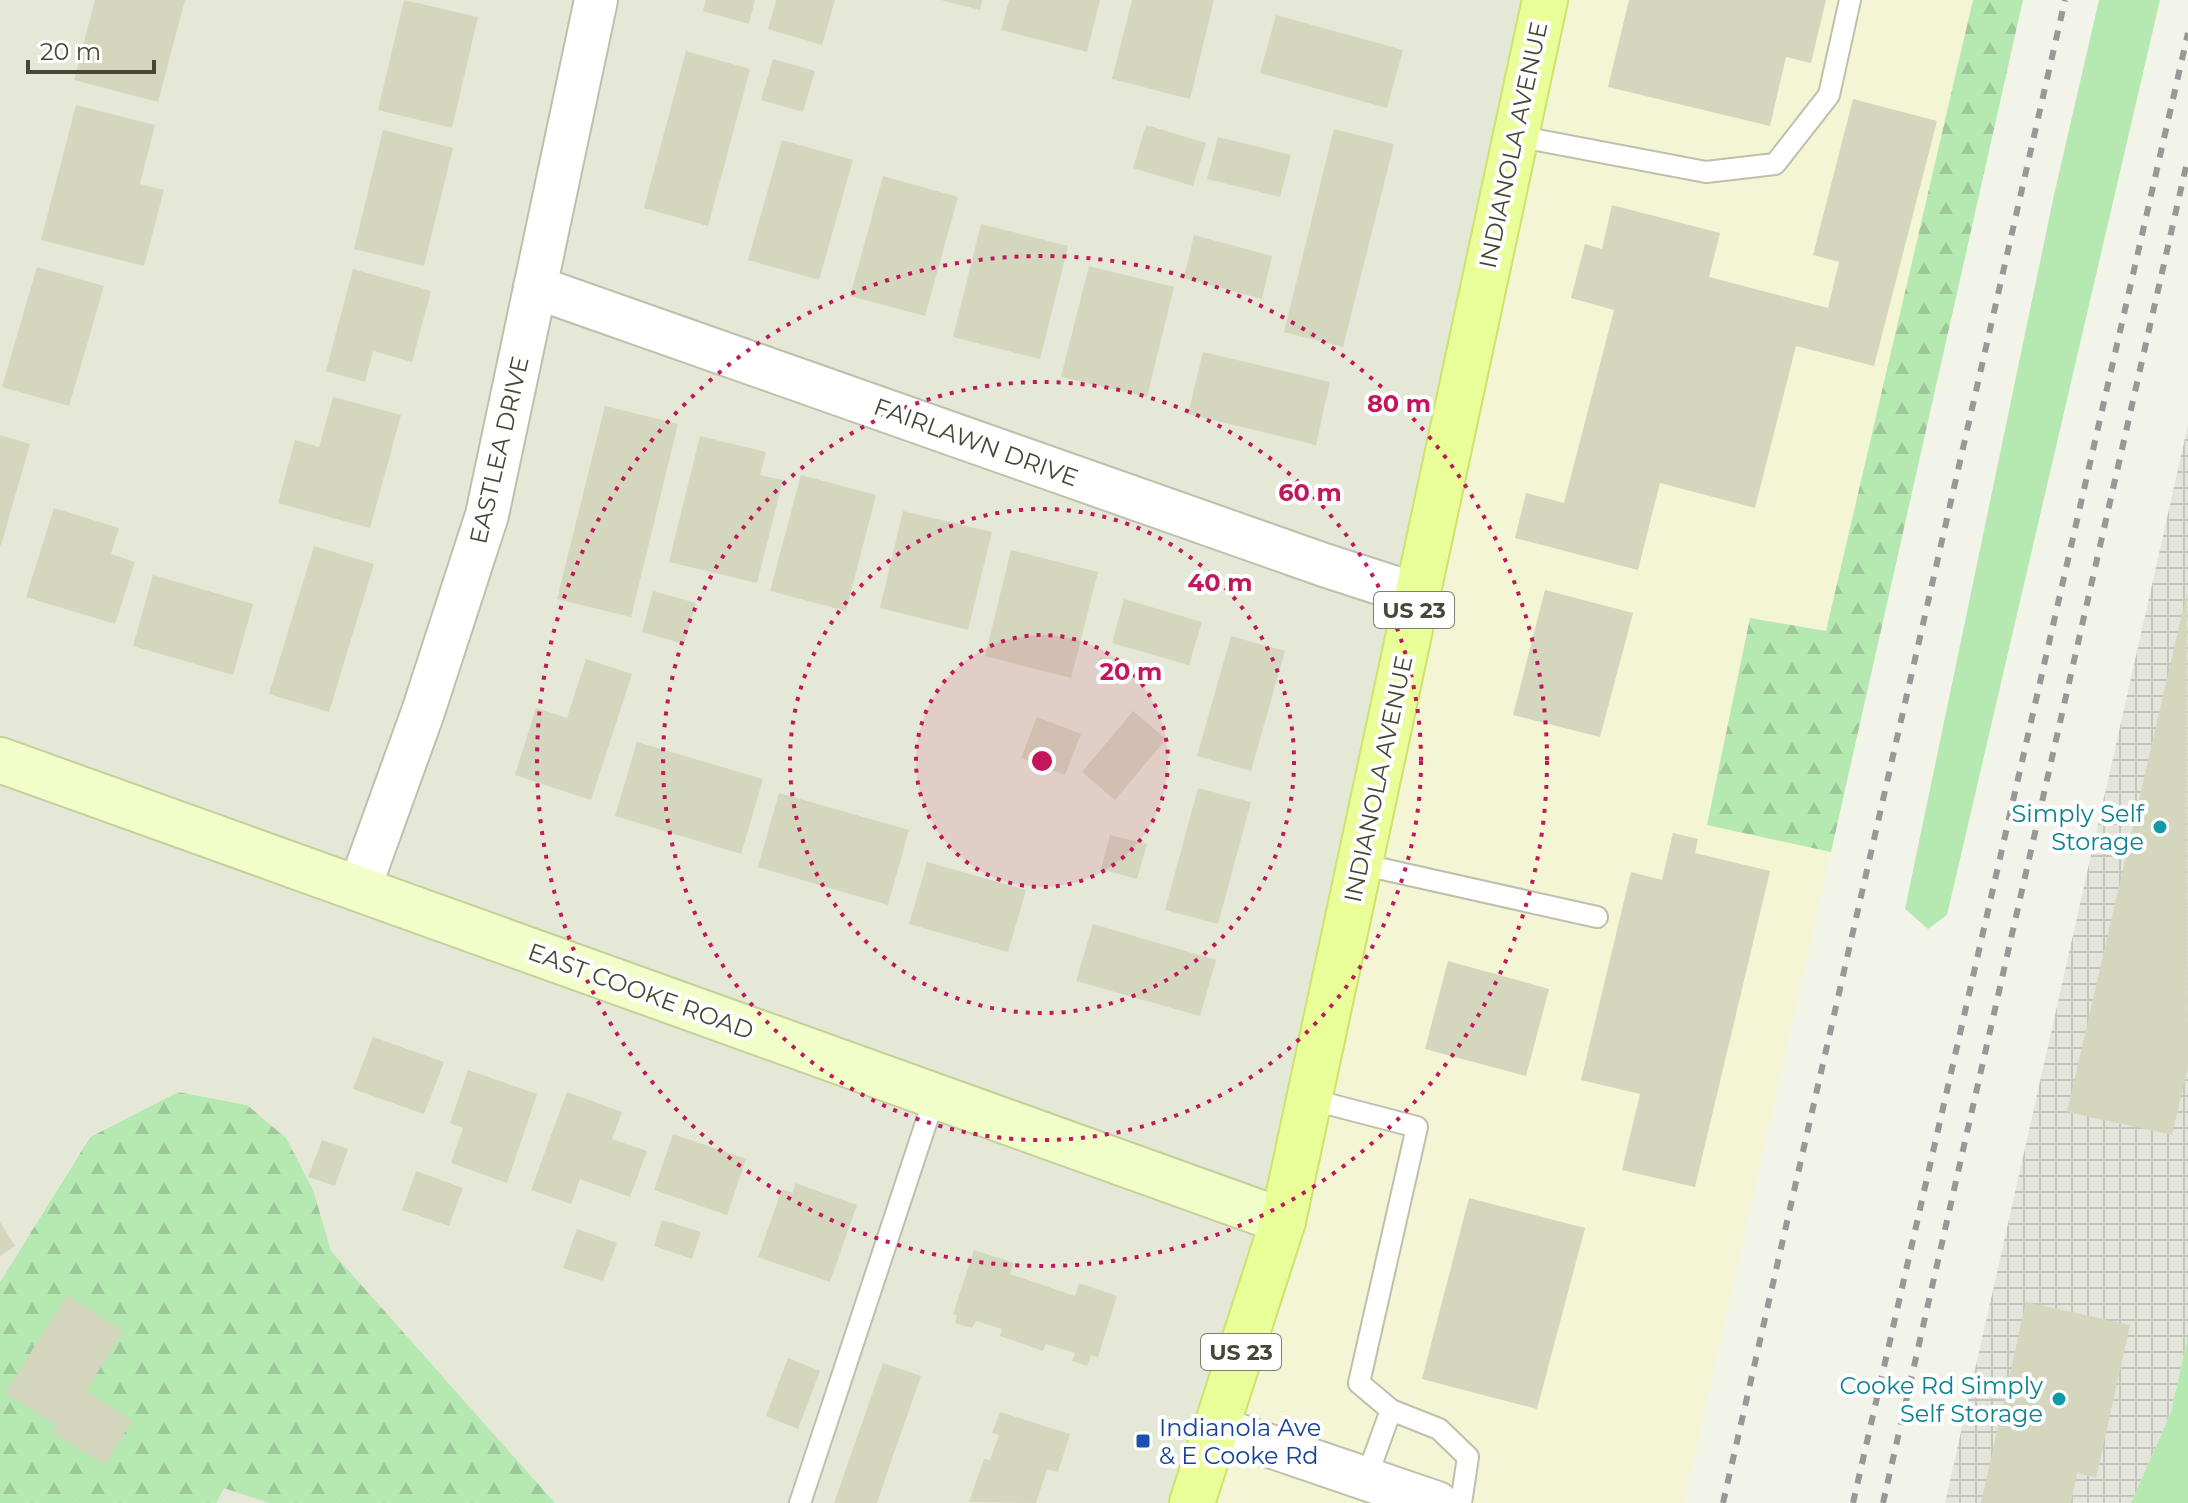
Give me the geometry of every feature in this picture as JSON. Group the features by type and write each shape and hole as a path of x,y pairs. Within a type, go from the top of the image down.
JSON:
{"main road":[{"name":"INDIANOLA AVENUE","path":"1192,1503 1283,1221 1545,0"},
{"name":"EAST COOKE ROAD","path":"0,760 1283,1221"}],"street":[{"name":"EASTLEA DRIVE","path":"359,889 423,712 487,515 596,0"},
{"name":"FAIRLAWN DRIVE","path":"535,287 1417,595"},
{"path":"1217,1428 1437,1503"}],"lane":[{"path":"1516,136 1706,172 1775,164 1829,95 1850,0"},
{"path":"1360,864 1597,917"},
{"path":"800,1503 935,1096"},
{"path":"1309,1099 1417,1127 1359,1383 1391,1410 1439,1429 1468,1457 1461,1503"},
{"path":"1366,1479 1391,1410"}],"shaded area":[{"path":"0,0 1547,0 1286,1218 1189,1503 216,1503 272,1386 247,1105 178,1092 89,1137 0,1282"},
{"path":"1547,0 1973,0 1826,631 1750,618 1707,824 1831,852 1684,1503 1189,1503 1286,1218"},
{"path":"2188,425 2188,1336 2171,1412 2131,1503 1945,1503"}],"green space":[{"path":"1973,0 2023,0 1831,852 1707,825 1750,618 1826,631"},
{"path":"2099,0 2160,0 1947,915 1928,929 1905,909 2054,195"},
{"path":"178,1092 247,1105 286,1138 313,1190 331,1251 555,1503 269,1503 224,1488 216,1503 0,1503 0,1282 90,1137"},
{"path":"2188,1336 2188,1503 2131,1503 2171,1412"}],"building":[{"path":"95,0 185,0 158,102 74,80"},
{"path":"404,0 478,17 452,128 378,110"},
{"path":"706,0 755,0 749,24 703,11"},
{"path":"776,0 835,0 822,45 768,29"},
{"path":"941,0 982,0 980,10"},
{"path":"1009,0 1100,0 1087,52 1001,30"},
{"path":"1132,0 1214,0 1190,99 1112,79"},
{"path":"1629,0 1826,0 1811,63 1786,57 1770,126 1608,87"},
{"path":"1276,15 1403,50 1387,108 1260,73"},
{"path":"686,51 750,69 708,226 644,208"},
{"path":"773,59 815,71 803,112 761,100"},
{"path":"1853,99 1937,121 1874,366 1796,346 1755,508 1660,483 1638,570 1515,538 1526,493 1564,503 1614,310 1571,298 1585,244 1602,249 1612,205 1720,233 1709,277 1828,308 1839,262 1813,255"},
{"path":"76,105 155,125 140,184 164,190 144,266 41,240"},
{"path":"1146,125 1206,143 1193,186 1133,168"},
{"path":"1334,129 1394,144 1343,347 1284,332"},
{"path":"383,130 453,148 424,266 354,249"},
{"path":"1218,137 1291,155 1280,197 1207,179"},
{"path":"782,140 853,160 819,280 748,260"},
{"path":"883,176 958,197 925,316 850,296"},
{"path":"981,224 1068,246 1040,359 953,337"},
{"path":"1194,235 1272,256 1262,299 1184,278"},
{"path":"1089,266 1174,287 1147,397 1061,377"},
{"path":"37,267 104,286 69,406 2,387"},
{"path":"353,269 431,291 412,362 373,351 365,382 326,371"},
{"path":"1203,352 1330,382 1316,445 1188,414"},
{"path":"333,397 401,415 370,528 278,503 295,440 319,447"},
{"path":"605,406 678,424 631,617 557,599"},
{"path":"0,435 30,444 1,545 0,545"},
{"path":"700,436 766,452 760,475 783,480 757,583 669,562"},
{"path":"801,475 876,495 846,611 770,591"},
{"path":"54,508 119,528 111,554 135,562 115,624 26,597"},
{"path":"903,511 992,532 968,630 880,608"},
{"path":"314,546 374,564 329,712 269,694"},
{"path":"1011,550 1098,572 1071,678 985,656"},
{"path":"153,575 253,604 233,675 133,646"},
{"path":"1545,590 1633,613 1600,737 1513,715"},
{"path":"653,591 696,603 684,644 642,632"},
{"name":"Simply Self Storage","path":"2187,592 2188,1068 2172,1135 2067,1112"},
{"path":"1124,599 1202,622 1189,665 1112,643"},
{"path":"1231,636 1285,651 1251,771 1197,756"},
{"path":"586,659 632,674 591,800 515,775 536,708 567,718"},
{"path":"1133,711 1166,739 1115,800 1082,772"},
{"path":"1037,717 1081,734 1065,775 1021,758"},
{"path":"637,742 763,779 741,854 615,816"},
{"path":"1198,788 1251,802 1218,924 1165,910"},
{"path":"779,793 909,830 888,905 758,867"},
{"path":"1673,833 1698,839 1695,853 1770,871 1695,1187 1622,1170 1640,1094 1581,1080 1631,872 1662,880"},
{"path":"1110,835 1147,844 1137,879 1101,869"},
{"path":"927,862 1026,890 1008,952 909,924"},
{"path":"1093,924 1216,960 1200,1016 1076,981"},
{"path":"1448,961 1549,989 1526,1076 1425,1049"},
{"path":"373,1037 444,1062 424,1114 353,1089"},
{"path":"468,1070 537,1094 507,1183 451,1163 463,1128 450,1123"},
{"path":"567,1092 622,1112 612,1139 647,1151 630,1197 580,1179 571,1204 531,1190"},
{"path":"673,1134 746,1159 727,1215 654,1190"},
{"path":"322,1140 348,1149 335,1186 308,1177"},
{"path":"416,1171 463,1188 449,1226 402,1210"},
{"path":"795,1183 857,1205 830,1282 758,1257 782,1189 793,1193"},
{"path":"1469,1198 1585,1228 1537,1409 1422,1379"},
{"path":"662,1220 701,1232 692,1259 654,1246"},
{"path":"0,1222 15,1246 0,1256"},
{"path":"577,1229 617,1243 603,1281 563,1268"},
{"path":"974,1250 1014,1263 1010,1274 1075,1296 1079,1283 1117,1296 1098,1357 1091,1355 1087,1366 1072,1361 1075,1353 1046,1344 1043,1351 1000,1336 1002,1329 976,1321 972,1328 955,1323 957,1315 953,1314"},
{"path":"67,1295 123,1331 86,1391 132,1421 105,1465 52,1432 56,1425 5,1393"},
{"name":"Cooke Rd Simply Self Storage","path":"2026,1302 2130,1325 2096,1478 2077,1473 2071,1503 1981,1503"},
{"path":"788,1358 820,1371 798,1429 766,1416"},
{"path":"883,1363 921,1376 877,1503 834,1503"},
{"path":"1000,1412 1070,1434 1058,1472 1047,1469 1036,1503 969,1502 984,1459 990,1460 999,1435 992,1433"}],"railway":[{"path":"1723,1503 2065,0"},
{"path":"1853,1503 2188,33"},
{"path":"1883,1503 2188,158"}],"place":[{"name":"Simply Self Storage","path":"2160,827"},
{"name":"Cooke Rd Simply Self Storage","path":"2059,1399"},
{"name":"Indianola Ave & E Cooke Rd","path":"1143,1441"}]}
